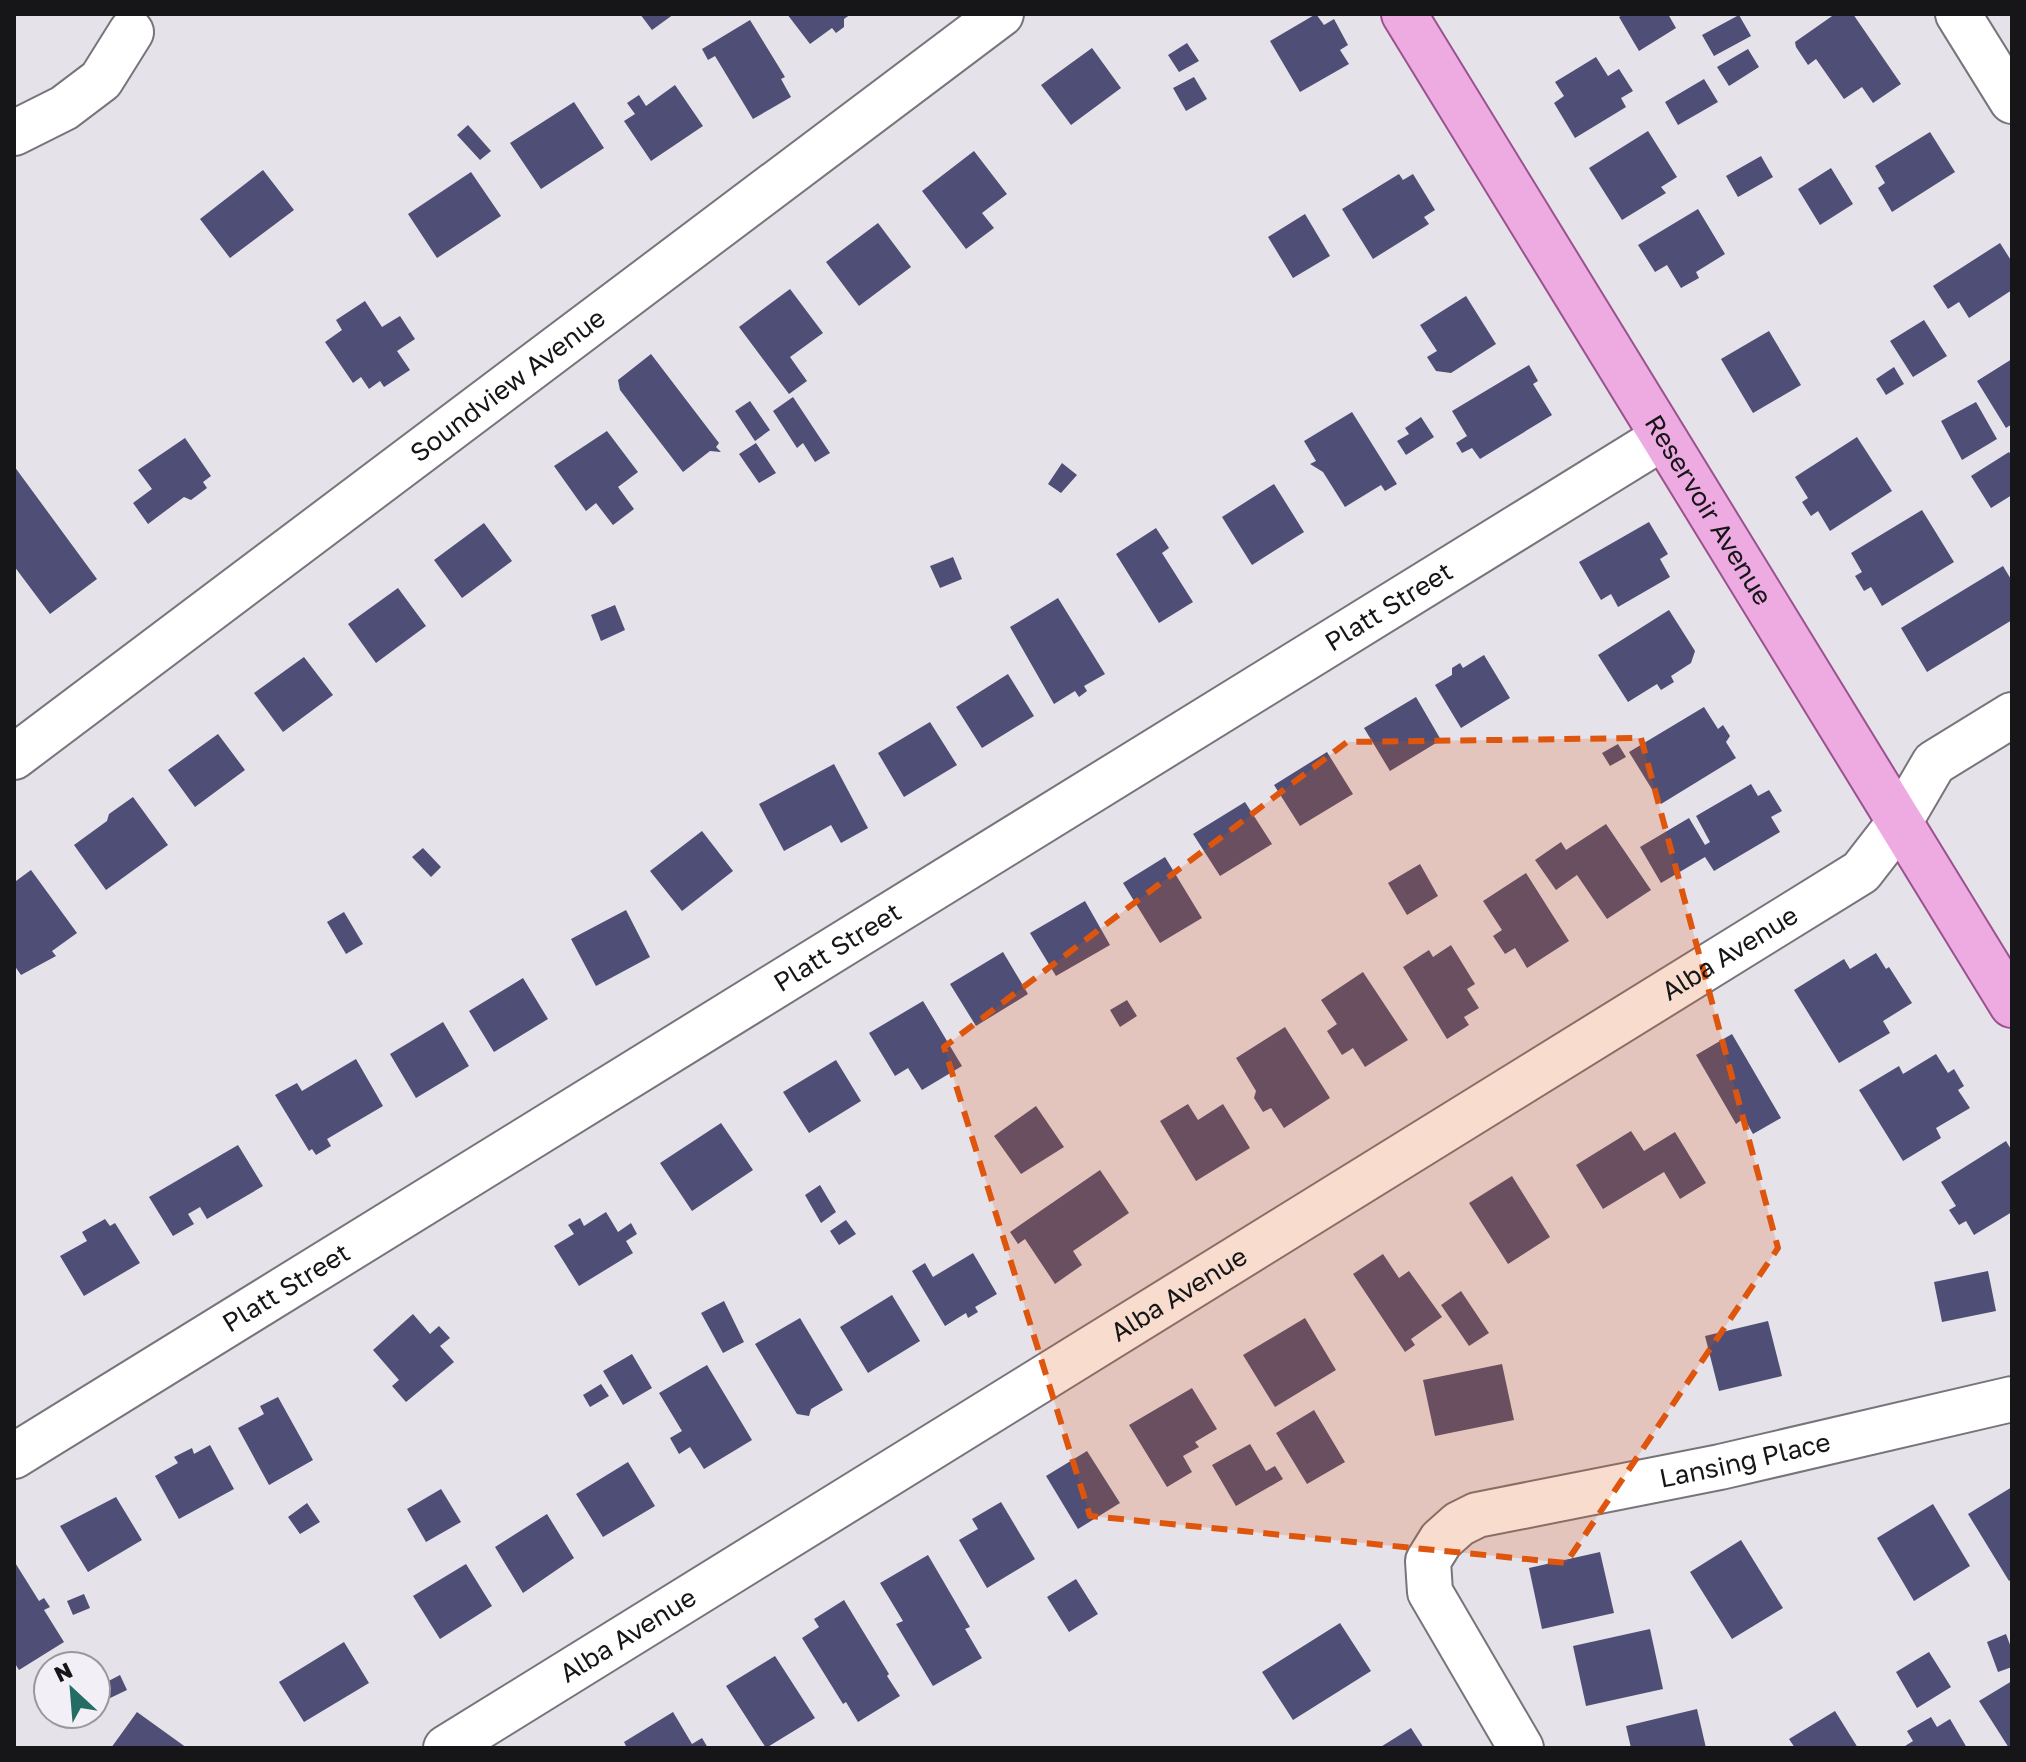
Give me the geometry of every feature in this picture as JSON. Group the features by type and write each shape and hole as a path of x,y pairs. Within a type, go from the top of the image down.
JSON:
{"main road":[{"name":"Reservoir Avenue","path":"1404,14 2012,1005"}],"street":[{"name":"Soundview Avenue","path":"14,757 1001,14"},
{"path":"1958,14 2012,101"},
{"path":"14,133 64,108 101,80 131,32"},
{"name":"Platt Street","path":"14,1456 1662,438"},
{"name":"Alba Avenue","path":"446,1748 1861,872 1899,823 1934,763 2012,715"},
{"name":"Lansing Place","path":"1521,1748 1430,1592 1428,1561 1441,1540 1459,1524 1477,1515 1720,1467 2012,1399"}],"highlighted area":[{"path":"1641,738 1778,1248 1566,1563 1090,1516 944,1047 1347,742"}],"building":[{"path":"640,14 674,14 652,30"},
{"path":"787,14 851,14 844,19 844,27 836,33 832,28 810,44"},
{"path":"1316,14 1324,25 1334,19 1348,45 1340,50 1349,64 1300,92 1270,41"},
{"path":"1624,14 1668,14 1676,28 1639,51 1619,17"},
{"path":"1835,14 1853,14 1901,84 1873,103 1862,87 1844,99 1816,59 1808,65 1796,47 1795,42"},
{"path":"1739,15 1751,36 1714,56 1702,35"},
{"path":"750,20 785,77 781,79 791,97 753,119 715,56 708,60 702,49"},
{"path":"1187,43 1199,61 1179,72 1168,55"},
{"path":"1092,48 1121,88 1071,125 1041,85"},
{"path":"1748,49 1759,67 1729,86 1717,67"},
{"path":"1596,57 1608,76 1619,69 1633,91 1621,98 1626,107 1575,138 1554,103 1564,96 1555,82"},
{"path":"1194,77 1207,99 1186,111 1173,88"},
{"path":"1704,79 1718,102 1678,125 1665,102"},
{"path":"675,85 703,126 651,161 624,121 635,114 627,103 639,95 646,106"},
{"path":"574,102 604,148 541,189 510,143"},
{"path":"468,125 491,151 480,160 457,135"},
{"path":"1648,131 1677,177 1661,187 1666,193 1622,220 1589,168"},
{"path":"1930,132 1955,172 1892,212 1878,188 1885,183 1875,166"},
{"path":"974,151 1007,194 982,213 994,228 966,249 922,191"},
{"path":"1761,156 1773,177 1738,197 1726,176"},
{"path":"1831,168 1853,204 1820,225 1798,189"},
{"path":"263,170 294,210 230,258 200,219"},
{"path":"471,172 501,216 437,258 408,214"},
{"path":"1399,174 1403,180 1413,174 1435,210 1424,217 1429,224 1373,259 1342,209"},
{"path":"1698,209 1725,254 1696,272 1699,278 1681,288 1667,265 1655,272 1638,245"},
{"path":"1305,214 1330,256 1293,278 1268,237"},
{"path":"878,223 911,267 859,306 826,262"},
{"path":"2000,243 2012,262 2012,290 1969,318 1959,302 1948,309 1933,286"},
{"path":"790,289 823,333 790,357 807,381 789,394 739,327"},
{"path":"1466,296 1496,344 1451,373 1436,371 1427,357 1437,351 1420,325"},
{"path":"365,301 382,327 400,316 415,339 397,351 410,370 384,387 380,381 369,389 361,377 353,383 325,342 342,330 336,320"},
{"path":"1924,320 1947,356 1913,377 1890,341"},
{"path":"1769,331 1801,385 1753,413 1721,359"},
{"path":"651,354 719,443 716,447 721,452 710,451 683,472 620,390 618,380"},
{"path":"2012,359 2012,424 2006,428 1977,381"},
{"path":"1529,365 1538,381 1533,384 1552,415 1480,459 1472,448 1462,453 1456,443 1467,436 1452,411"},
{"path":"1894,367 1904,384 1886,395 1876,379"},
{"path":"793,397 830,453 815,462 803,443 797,448 773,411"},
{"path":"750,401 770,430 755,441 735,411"},
{"path":"1976,402 1997,439 1962,460 1941,421"},
{"path":"1352,412 1397,484 1385,491 1381,485 1345,507 1323,472 1310,464 1316,461 1304,441"},
{"path":"1421,417 1434,437 1406,455 1397,441 1409,434 1405,428"},
{"path":"607,431 638,472 618,487 634,509 613,525 596,503 586,511 554,466"},
{"path":"1857,437 1892,491 1830,531 1818,511 1811,516 1802,502 1808,498 1795,477"},
{"path":"185,438 211,476 203,482 207,488 191,500 184,497 148,524 133,503 152,489 138,470"},
{"path":"756,443 776,473 759,483 739,454"},
{"path":"2009,452 2012,456 2012,495 1991,508 1971,476"},
{"path":"1062,463 1077,475 1061,493 1048,484"},
{"path":"14,466 97,579 50,614 14,566"},
{"path":"1274,484 1304,532 1252,565 1222,517"},
{"path":"1922,510 1954,562 1882,606 1871,587 1864,591 1855,576 1862,572 1851,553"},
{"path":"1649,522 1668,554 1660,559 1670,577 1618,607 1611,594 1601,600 1579,562"},
{"path":"484,523 512,561 462,598 434,560"},
{"path":"1156,528 1169,548 1162,553 1193,602 1159,623 1116,554"},
{"path":"953,557 962,579 940,588 930,566"},
{"path":"2003,566 2012,581 2012,620 1927,672 1901,628"},
{"path":"398,588 426,626 376,663 348,624"},
{"path":"1058,598 1105,674 1084,686 1087,691 1079,697 1075,691 1054,704 1010,627"},
{"path":"615,605 625,630 601,641 591,615"},
{"path":"1669,610 1695,651 1691,663 1671,676 1674,682 1661,690 1657,684 1628,702 1598,655"},
{"path":"1484,655 1510,698 1461,728 1435,685 1452,675 1452,668 1460,663 1463,668"},
{"path":"304,657 333,695 283,732 254,693"},
{"path":"1008,674 1034,716 982,748 956,707"},
{"path":"1416,697 1441,740 1390,771 1364,728"},
{"path":"1704,707 1718,729 1723,725 1730,736 1726,742 1736,758 1661,804 1629,752"},
{"path":"930,722 957,765 904,797 878,753"},
{"path":"218,734 245,770 195,807 168,770"},
{"path":"1618,744 1626,757 1610,766 1602,753"},
{"path":"1327,752 1353,794 1300,826 1274,785"},
{"path":"834,764 868,828 841,843 831,825 784,851 759,804"},
{"path":"1751,784 1758,796 1769,790 1782,811 1771,817 1780,832 1714,871 1705,857 1661,883 1640,847 1689,818 1705,845 1710,842 1696,816"},
{"path":"133,797 168,845 106,890 74,845"},
{"path":"1245,802 1272,844 1220,876 1193,834"},
{"path":"1606,824 1651,890 1607,919 1577,875 1556,890 1535,860 1561,842 1566,850"},
{"path":"702,831 733,871 682,911 650,871"},
{"path":"423,848 441,867 431,877 412,857"},
{"path":"1165,857 1202,918 1160,943 1123,883"},
{"path":"1420,864 1438,896 1407,915 1388,883"},
{"path":"31,870 77,933 52,951 56,956 21,975 14,965 14,879 16,881"},
{"path":"1526,873 1569,941 1527,968 1515,948 1505,954 1493,936 1502,930 1483,901"},
{"path":"1085,901 1110,945 1056,976 1030,933"},
{"path":"626,910 650,957 596,986 571,939"},
{"path":"344,912 363,944 346,954 327,922"},
{"path":"1451,945 1475,984 1467,989 1479,1008 1464,1017 1469,1025 1447,1039 1403,967 1429,950 1433,957"},
{"path":"1003,952 1028,994 976,1026 950,984"},
{"path":"1876,953 1912,1003 1883,1021 1890,1033 1839,1063 1794,990 1844,959 1850,969"},
{"path":"1363,972 1408,1040 1365,1067 1353,1048 1342,1055 1327,1031 1337,1024 1321,1000"},
{"path":"523,978 548,1019 494,1052 469,1011"},
{"path":"1127,1000 1137,1016 1120,1027 1110,1010"},
{"path":"923,1001 962,1066 922,1090 908,1068 895,1076 869,1033"},
{"path":"443,1022 469,1066 416,1098 390,1054"},
{"path":"1285,1027 1330,1098 1284,1128 1271,1108 1263,1112 1254,1098 1256,1091 1236,1058"},
{"path":"1732,1034 1781,1118 1753,1134 1744,1118 1736,1124 1696,1055"},
{"path":"1936,1054 1948,1073 1954,1069 1964,1086 1958,1090 1970,1108 1936,1128 1941,1138 1903,1161 1859,1090 1899,1066 1903,1074"},
{"path":"356,1059 383,1106 327,1139 331,1146 316,1155 312,1149 309,1151 275,1095 297,1083 302,1091"},
{"path":"836,1060 861,1101 809,1133 783,1092"},
{"path":"1188,1104 1198,1120 1223,1104 1250,1148 1196,1181 1160,1121"},
{"path":"1036,1106 1064,1147 1021,1174 994,1136"},
{"path":"721,1123 753,1170 692,1211 660,1163"},
{"path":"1631,1131 1644,1151 1675,1132 1706,1183 1680,1199 1664,1172 1603,1209 1576,1165"},
{"path":"2006,1141 2012,1151 2012,1212 1974,1235 1966,1221 1959,1225 1949,1210 1956,1206 1941,1182"},
{"path":"238,1145 263,1186 207,1219 200,1207 188,1214 194,1224 173,1236 149,1197"},
{"path":"1100,1170 1129,1213 1073,1251 1082,1265 1055,1284 1025,1239 1018,1244 1010,1232"},
{"path":"1512,1176 1550,1237 1508,1264 1469,1203"},
{"path":"820,1185 836,1212 821,1223 805,1195"},
{"path":"606,1212 618,1232 631,1223 637,1234 626,1241 633,1253 579,1286 554,1246 574,1234 568,1225 580,1218 584,1226"},
{"path":"105,1219 110,1226 115,1223 140,1263 84,1296 60,1256 87,1241 82,1232"},
{"path":"846,1220 856,1234 839,1245 830,1231"},
{"path":"973,1253 997,1294 975,1307 978,1312 968,1318 966,1313 945,1326 912,1271 925,1263 933,1277"},
{"path":"1383,1254 1399,1278 1409,1271 1442,1317 1411,1339 1415,1345 1405,1352 1353,1274"},
{"path":"1988,1271 1996,1311 1942,1322 1934,1282"},
{"path":"1461,1291 1489,1333 1469,1346 1441,1305"},
{"path":"892,1295 920,1341 868,1373 840,1327"},
{"path":"724,1301 744,1342 723,1353 701,1313"},
{"path":"413,1314 430,1334 439,1326 450,1338 440,1346 454,1362 406,1402 392,1386 399,1380 373,1350"},
{"path":"800,1318 843,1390 811,1409 809,1416 797,1414 755,1344"},
{"path":"1305,1318 1336,1370 1275,1407 1243,1355"},
{"path":"1768,1321 1782,1376 1719,1391 1705,1336"},
{"path":"632,1354 652,1388 623,1405 603,1371"},
{"path":"1502,1364 1514,1420 1435,1436 1423,1380"},
{"path":"707,1365 752,1440 704,1469 690,1447 679,1454 670,1438 682,1431 659,1393"},
{"path":"601,1384 609,1396 590,1407 583,1395"},
{"path":"1192,1388 1217,1429 1195,1442 1199,1447 1183,1456 1192,1472 1167,1487 1129,1425"},
{"path":"278,1397 313,1460 269,1485 238,1428 264,1414 260,1406"},
{"path":"1314,1410 1345,1462 1307,1484 1276,1433"},
{"path":"1250,1444 1266,1471 1275,1466 1283,1479 1236,1506 1212,1465"},
{"path":"210,1445 234,1489 179,1519 155,1476 178,1463 174,1457 192,1448 194,1454"},
{"path":"1087,1451 1120,1503 1078,1529 1046,1476"},
{"path":"628,1462 655,1506 603,1537 576,1494"},
{"path":"2012,1487 2012,1579 2009,1581 1968,1514"},
{"path":"441,1489 461,1522 426,1542 407,1509"},
{"path":"116,1497 142,1540 88,1572 60,1526"},
{"path":"1001,1502 1035,1559 987,1588 959,1540 978,1529 972,1519"},
{"path":"307,1503 320,1522 300,1534 288,1517"},
{"path":"1933,1504 1970,1566 1914,1601 1877,1538"},
{"path":"547,1514 574,1558 523,1593 495,1547"},
{"path":"1741,1540 1783,1608 1732,1639 1690,1572"},
{"path":"1600,1552 1614,1613 1542,1629 1529,1568"},
{"path":"928,1555 970,1627 965,1629 982,1658 933,1686 896,1624 903,1621 880,1583"},
{"path":"14,1561 39,1601 44,1598 50,1607 44,1610 64,1642 51,1650 32,1650 32,1662 19,1670 14,1662"},
{"path":"466,1564 492,1606 440,1639 413,1596"},
{"path":"1076,1579 1098,1614 1069,1632 1047,1597"},
{"path":"84,1594 90,1608 73,1615 67,1601"},
{"path":"844,1600 900,1696 858,1722 846,1702 843,1704 802,1638 819,1627 814,1619"},
{"path":"1340,1623 1371,1671 1293,1720 1262,1672"},
{"path":"1650,1629 1663,1689 1586,1706 1573,1646"},
{"path":"2006,1634 2012,1650 2012,1667 1998,1672 1987,1642"},
{"path":"344,1642 369,1683 304,1722 279,1682"},
{"path":"1929,1652 1951,1687 1917,1708 1896,1672"},
{"path":"775,1656 815,1718 766,1748 726,1686"},
{"path":"120,1675 127,1690 112,1697 112,1679"},
{"path":"2012,1681 2012,1748 2009,1748 1979,1701"},
{"path":"1697,1709 1706,1748 1631,1748 1626,1726"},
{"path":"1835,1711 1858,1748 1795,1748 1789,1739"},
{"path":"137,1712 187,1748 111,1748"},
{"path":"673,1712 692,1744 702,1738 708,1748 627,1748 624,1742"},
{"path":"1931,1717 1937,1727 1950,1719 1967,1748 1902,1748 1913,1741 1907,1731"},
{"path":"1411,1728 1424,1748 1379,1748"}]}
